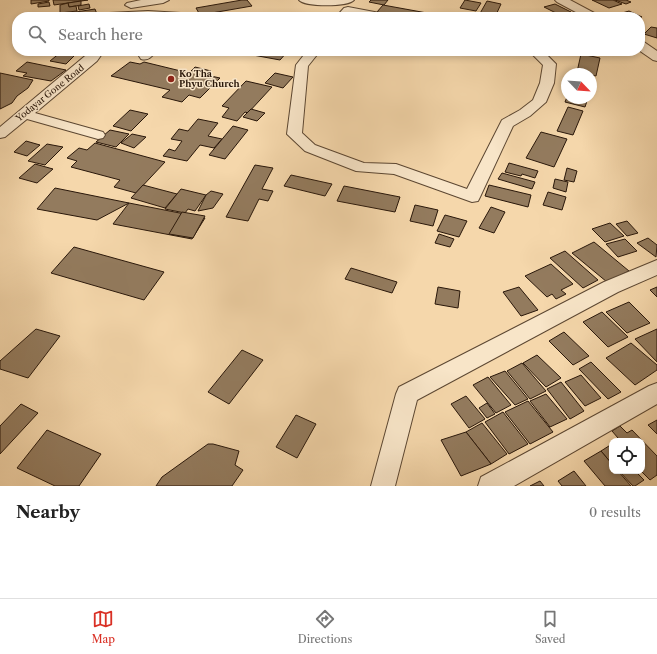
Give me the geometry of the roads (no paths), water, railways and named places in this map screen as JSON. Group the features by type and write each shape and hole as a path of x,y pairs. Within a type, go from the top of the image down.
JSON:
{"street":[{"path":"108,12 163,0"},
{"path":"305,0 324,2 348,0"},
{"path":"562,0 585,12"},
{"path":"346,12 348,10 359,12"},
{"path":"645,49 657,57"},
{"name":"Yodayar Gone Road","path":"0,134 94,56"},
{"path":"310,56 302,65 294,134 310,148 362,168 396,170 472,197 507,123 525,113 539,102 547,83 550,64 541,56"},
{"path":"24,114 98,134"},
{"path":"383,486 407,394 610,287 657,267"},
{"path":"490,486 657,393"}],"place":[{"name":"Ko Tha Phyu Church","path":"171,79"}]}
